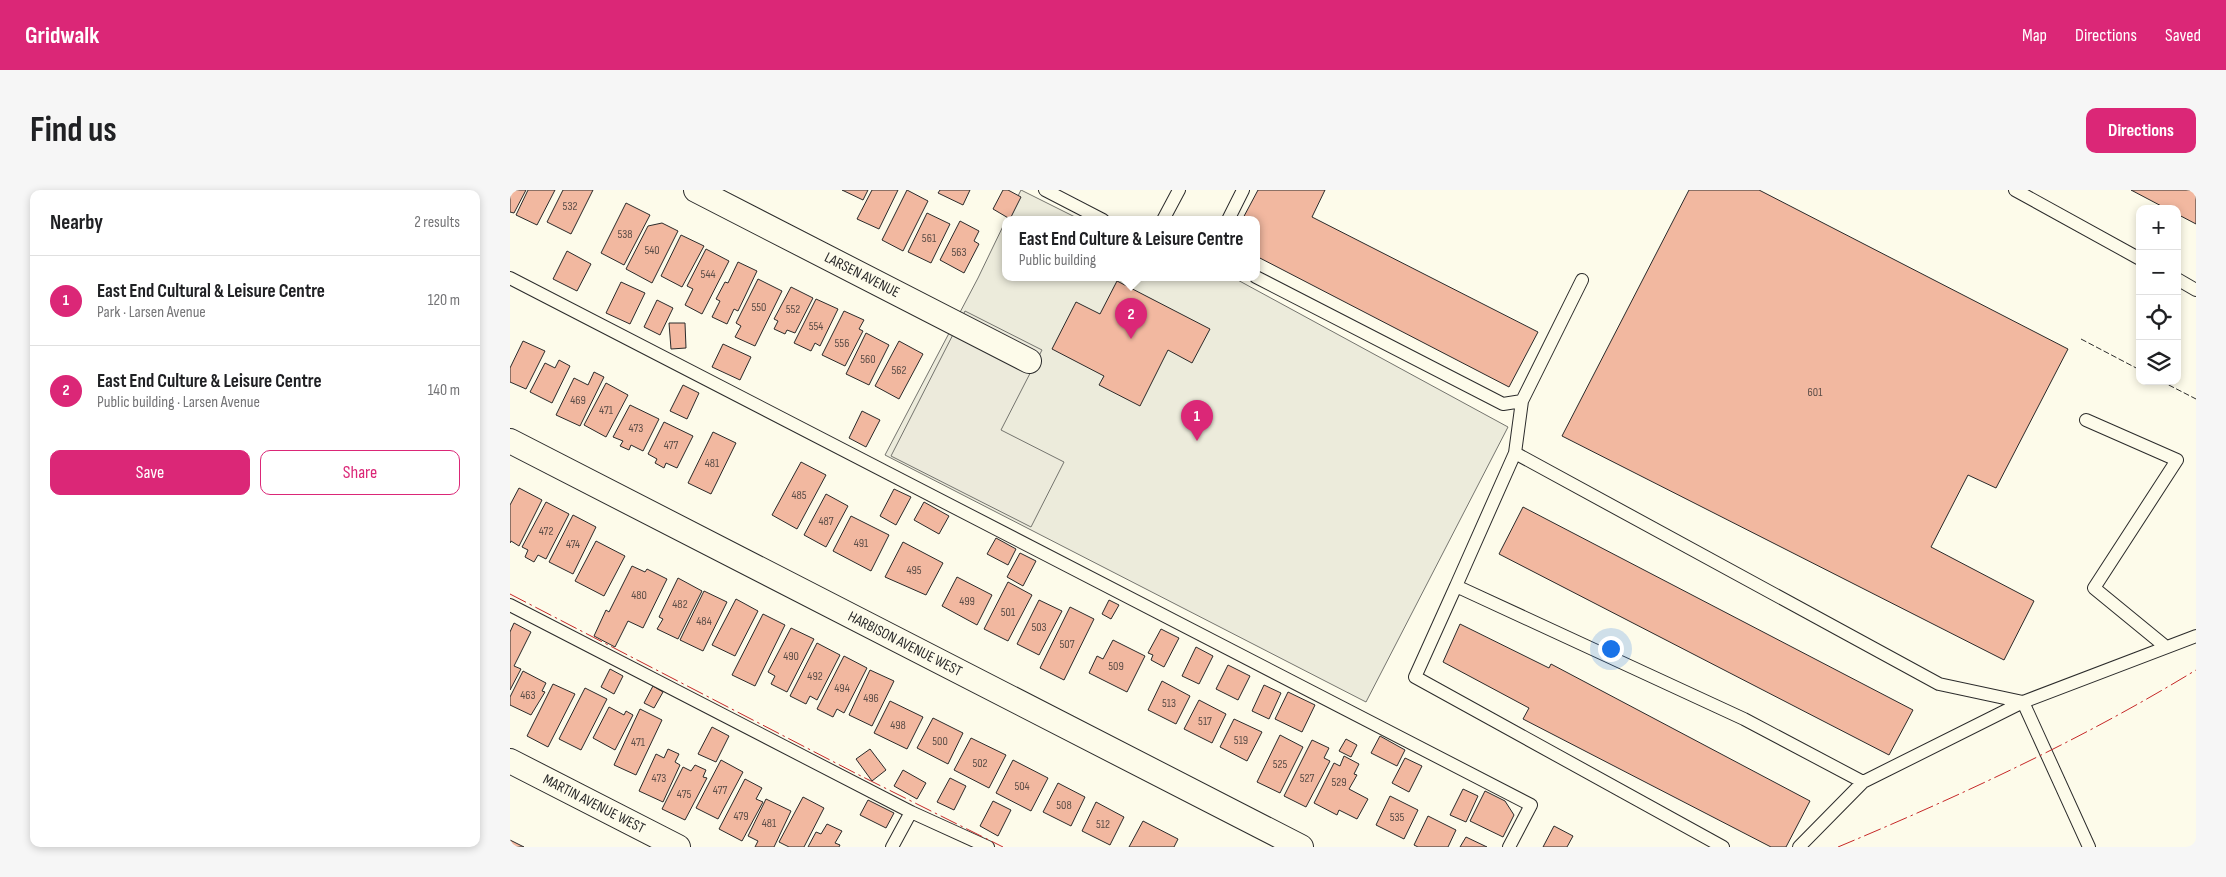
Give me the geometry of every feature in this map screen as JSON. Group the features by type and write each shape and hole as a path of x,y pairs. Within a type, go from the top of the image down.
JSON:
{"street":[{"name":"LARSEN AVENUE","path":"696,190 1029,361"},
{"name":"HARBISON AVENUE WEST","path":"510,441 1301,847"},
{"name":"MARTIN AVENUE WEST","path":"510,762 678,847"}],"lane":[{"path":"1045,190 1095,216"},
{"path":"1165,216 1179,190"},
{"path":"1230,216 1243,190"},
{"path":"2015,190 2136,257"},
{"path":"510,278 1531,805 1509,847"},
{"path":"1260,279 1504,404 1522,401"},
{"path":"1582,280 1522,401 1515,453 1415,677 1723,847"},
{"path":"2181,281 2196,290"},
{"path":"2086,420 2177,460 2094,588 2166,647"},
{"path":"1515,453 1939,684 2023,702"},
{"path":"1456,586 1744,719 1863,782"},
{"path":"510,604 911,812 988,847"},
{"path":"1799,847 1863,782 2023,702 2196,636"},
{"path":"2023,702 2089,847"},
{"path":"892,847 911,812"}],"shaded area":[{"path":"1021,190 1073,216 1008,216"},
{"path":"1002,228 1002,281 1240,281 1508,427 1366,702 885,455"},
{"path":"965,311 1042,350 1001,430 1064,462 1031,527 891,456"}],"building":[{"path":"510,190 526,190 514,213 510,212"},
{"path":"528,190 555,190 537,225 516,215"},
{"path":"563,190 593,190 571,234 547,222"},
{"path":"842,190 868,190 863,200"},
{"path":"872,190 898,190 879,229 857,219"},
{"path":"907,190 928,201 903,251 882,240"},
{"path":"940,190 970,190 963,205 938,193"},
{"path":"1003,190 1008,190 1021,197 1012,216 1005,216 993,209"},
{"path":"1258,190 1325,190 1312,217 1538,332 1509,387 1260,258 1260,216 1244,216"},
{"path":"1689,190 1759,190 2068,349 1996,488 1968,475 1931,547 2034,601 2004,660 1562,436"},
{"path":"2131,190 2196,190 2196,224 2181,216 2181,205 2159,205"},
{"path":"626,203 650,215 624,265 601,253"},
{"path":"927,213 950,224 931,263 908,252"},
{"path":"960,221 979,231 974,241 979,244 964,273 940,260"},
{"path":"662,223 678,231 652,283 626,269 648,226"},
{"path":"681,235 704,246 682,287 661,276"},
{"path":"706,249 729,261 702,314 685,305 693,289 687,286"},
{"path":"567,251 591,264 577,291 553,279"},
{"path":"738,262 757,271 738,311 734,309 727,324 712,317 720,301 716,299 725,282 728,283"},
{"path":"758,279 782,291 755,346 735,337 741,326 736,323"},
{"path":"1117,281 1210,329 1192,363 1168,350 1140,406 1099,385 1104,376 1052,349 1076,302 1100,314"},
{"path":"621,282 645,293 630,324 606,313"},
{"path":"791,287 813,298 795,333 787,330 785,334 774,329 778,321 774,319"},
{"path":"816,299 838,309 820,346 815,343 811,351 794,343"},
{"path":"657,300 673,308 660,335 644,327"},
{"path":"844,311 864,320 859,329 863,331 845,366 822,355"},
{"path":"669,323 685,323 686,348 671,349"},
{"path":"866,333 889,345 869,385 846,374"},
{"path":"523,341 545,351 526,389 510,382 510,368"},
{"path":"899,341 923,354 899,399 875,386"},
{"path":"723,344 751,357 740,380 712,367"},
{"path":"559,360 570,366 552,403 530,392 545,363 555,368"},
{"path":"594,372 604,377 580,426 556,415 574,378 588,385"},
{"path":"606,383 628,395 606,437 584,425"},
{"path":"683,385 699,393 687,419 670,411"},
{"path":"630,405 659,419 643,451 631,445 629,450 620,446 623,441 613,437"},
{"path":"862,411 880,420 866,447 849,438"},
{"path":"664,422 693,436 677,468 666,463 664,468 655,463 657,459 648,454"},
{"path":"713,432 736,443 711,494 688,483"},
{"path":"801,462 826,475 797,529 772,515"},
{"path":"519,488 542,500 519,546 511,541 510,543 510,505"},
{"path":"894,489 911,497 896,525 880,516"},
{"path":"826,494 848,506 826,547 804,535"},
{"path":"546,502 569,514 546,559 538,555 534,562 525,557 528,550 522,547"},
{"path":"924,502 949,516 939,534 914,520"},
{"path":"1523,507 1913,710 1889,755 1499,554"},
{"path":"573,515 596,527 573,574 549,562"},
{"path":"851,516 889,535 871,571 833,551"},
{"path":"996,538 1016,549 1008,565 987,554"},
{"path":"596,541 625,556 604,596 575,581"},
{"path":"903,542 943,563 926,595 885,577"},
{"path":"1020,553 1036,561 1023,586 1007,577"},
{"path":"632,566 645,572 647,569 667,579 643,628 628,621 615,647 594,636 606,610 609,612"},
{"path":"957,577 992,595 977,625 942,606"},
{"path":"678,578 702,591 678,639 657,629 663,619 659,617"},
{"path":"1008,582 1032,595 1008,641 984,629"},
{"path":"704,591 727,602 703,651 680,640"},
{"path":"736,599 758,611 735,656 712,645"},
{"path":"1039,600 1062,611 1039,655 1017,644"},
{"path":"1109,600 1119,605 1111,619 1102,614"},
{"path":"1070,607 1094,619 1064,680 1040,668"},
{"path":"763,614 785,625 755,686 732,675"},
{"path":"514,623 531,632 514,666 521,669 510,690 510,632"},
{"path":"1460,624 1549,668 1551,664 1810,801 1786,847 1771,847 1523,719 1529,708 1443,662"},
{"path":"791,628 814,639 787,692 771,684 775,676 768,672"},
{"path":"1161,629 1179,638 1164,667 1151,660 1153,655 1148,653"},
{"path":"1113,640 1145,656 1127,692 1089,673 1097,656 1103,659"},
{"path":"817,643 840,655 817,700 810,696 806,704 790,696"},
{"path":"1196,647 1213,656 1199,684 1182,676"},
{"path":"844,656 867,668 844,713 837,709 833,717 817,709"},
{"path":"1228,665 1250,676 1238,700 1216,689"},
{"path":"610,669 623,676 614,694 601,687"},
{"path":"870,670 894,681 872,726 849,715"},
{"path":"523,671 546,683 542,691 545,692 531,715 510,705 510,697"},
{"path":"1162,681 1190,696 1176,724 1148,710"},
{"path":"553,684 575,694 548,747 527,736"},
{"path":"1264,685 1281,693 1269,719 1252,711"},
{"path":"653,686 663,692 654,708 644,703"},
{"path":"585,688 607,699 581,750 559,739"},
{"path":"1288,692 1315,705 1302,732 1275,719"},
{"path":"1199,700 1226,714 1212,743 1184,729"},
{"path":"890,701 923,717 907,749 874,733"},
{"path":"609,707 624,715 626,711 633,715 615,750 593,738"},
{"path":"640,709 662,720 636,775 614,765"},
{"path":"933,718 963,733 948,764 917,748"},
{"path":"1234,719 1262,732 1247,761 1220,747"},
{"path":"712,727 729,736 716,762 698,754"},
{"path":"1280,735 1303,747 1280,793 1257,782"},
{"path":"1380,736 1405,750 1397,766 1371,753"},
{"path":"971,738 1006,755 989,788 954,770"},
{"path":"1346,739 1357,745 1351,757 1339,751"},
{"path":"1312,740 1329,748 1324,758 1330,761 1306,807 1284,796"},
{"path":"668,749 679,754 675,762 680,765 663,802 639,791 656,754 664,758"},
{"path":"870,749 886,770 872,781 856,759"},
{"path":"1344,756 1359,764 1354,774 1357,775 1349,789 1368,799 1357,819 1339,810 1337,815 1314,803 1334,763 1340,766"},
{"path":"1405,758 1422,766 1409,792 1392,783"},
{"path":"721,760 743,772 718,819 696,808"},
{"path":"1013,760 1048,778 1031,811 996,793"},
{"path":"695,765 706,770 703,777 707,778 685,820 662,809 683,767 691,771"},
{"path":"903,770 926,783 917,799 894,786"},
{"path":"950,778 966,786 954,810 937,802"},
{"path":"745,779 762,788 756,799 763,802 742,841 719,829"},
{"path":"1058,783 1085,797 1071,826 1043,812"},
{"path":"1463,789 1478,796 1466,822 1450,815"},
{"path":"1485,791 1505,801 1514,815 1503,837 1470,821"},
{"path":"1390,796 1418,810 1404,839 1376,825"},
{"path":"803,797 824,808 804,847 789,847 779,842"},
{"path":"766,799 791,811 774,847 755,847 758,841 748,836"},
{"path":"868,800 894,813 886,828 860,815"},
{"path":"993,801 1011,810 998,836 980,826"},
{"path":"1096,802 1124,817 1110,845 1082,831"},
{"path":"1428,816 1456,830 1448,847 1418,847 1414,845"},
{"path":"1143,821 1178,839 1174,847 1129,847"},
{"path":"827,824 842,831 835,843 840,845 839,847 808,847 816,832 821,834"},
{"path":"1554,826 1573,836 1567,847 1543,847"},
{"path":"1466,837 1487,847 1460,847"},
{"path":"510,840 524,847 510,847"}],"fence":[{"path":"2081,339 2136,368"},
{"path":"2169,385 2196,399"}],"power":[{"path":"510,594 857,774 1003,847"},
{"path":"1838,847 1930,808 2065,743 2110,720 2196,670"}],"place":[{"name":"East End Culture & Leisure Centre","path":"1131,339"},
{"name":"East End Cultural & Leisure Centre","path":"1197,441"}]}
